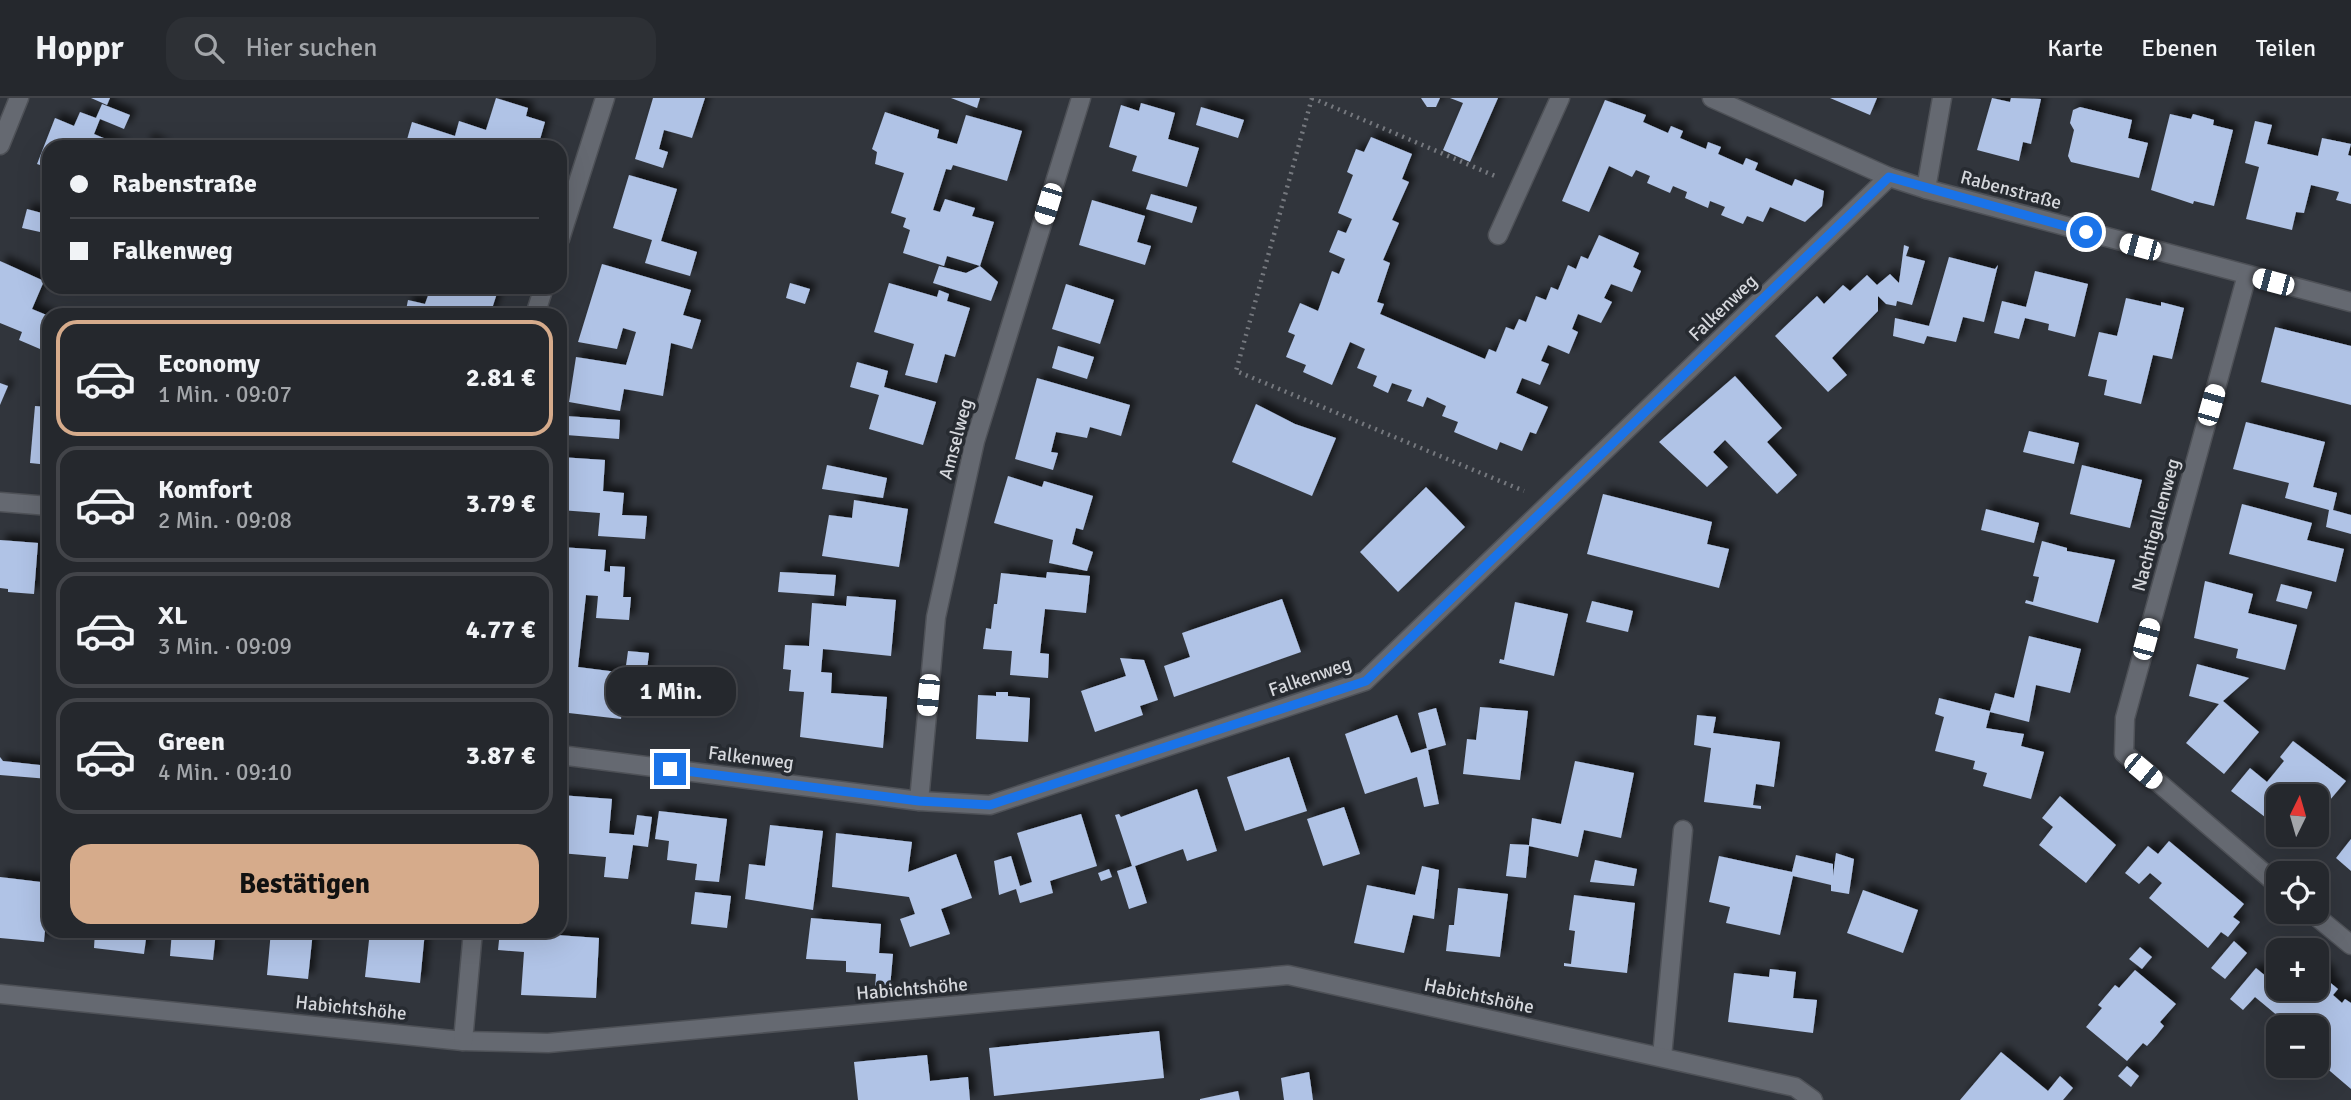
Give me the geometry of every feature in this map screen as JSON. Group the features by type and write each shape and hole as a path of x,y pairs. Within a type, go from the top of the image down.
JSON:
{"street":[{"path":"0,145 19,98"},
{"path":"567,217 605,98"},
{"name":"Amselweg","path":"919,801 936,617 975,441 1081,98"},
{"path":"1498,235 1560,98"},
{"name":"Rabenstraße","path":"1712,98 1889,177 1926,189 2351,302"},
{"path":"1926,189 1942,98"},
{"name":"Falkenweg","path":"567,756 919,801 990,805 1366,681 1889,177"},
{"name":"Nachtigallenweg","path":"2247,275 2124,718 2124,753 2266,875"},
{"path":"0,502 42,505"},
{"path":"1661,1057 1683,830"},
{"path":"2326,924 2351,945"},
{"path":"463,1041 472,938"},
{"name":"Habichtshöhe","path":"0,994 463,1041 548,1043 1288,975 1795,1087 1813,1100"}],"path":[{"path":"1520,187 1312,98 1236,371 1550,503"}],"building":[{"path":"91,98 110,98 107,105"},
{"path":"496,98 528,108 526,116 545,122 540,140 407,140 412,122 455,136 459,121 486,130"},
{"path":"653,98 705,98 692,138 664,130 659,149 668,152 663,168 635,159"},
{"path":"951,98 980,98 977,108"},
{"path":"1421,98 1440,98 1436,107 1427,107"},
{"path":"1450,98 1498,98 1470,162 1443,150 1463,103"},
{"path":"1830,98 1877,98 1870,115"},
{"path":"1992,98 2010,102 2011,98 2041,99 2031,144 2023,142 2019,161 1977,150"},
{"path":"1605,100 1646,115 1643,122 1668,133 1671,126 1683,131 1680,138 1706,149 1708,142 1721,147 1718,154 1743,165 1746,158 1758,163 1755,170 1792,186 1795,179 1824,191 1822,206 1805,222 1770,207 1763,222 1747,216 1743,224 1721,215 1725,207 1710,201 1708,208 1685,198 1687,192 1673,186 1670,193 1647,183 1650,176 1636,170 1632,177 1609,166 1589,212 1562,201"},
{"path":"1141,103 1175,113 1168,139 1199,148 1187,187 1132,171 1137,156 1109,147 1121,105 1139,111"},
{"path":"102,104 130,115 124,129 100,119 94,134 108,140 46,140 55,118 74,126 80,112 96,118"},
{"path":"1201,107 1244,120 1238,138 1196,125"},
{"path":"2080,107 2132,120 2128,138 2148,143 2139,178 2071,162 2068,156 2074,130 2070,123 2073,110"},
{"path":"885,112 939,130 937,138 957,144 966,115 1022,131 1007,181 953,165 951,170 946,169 933,210 940,212 945,199 975,208 972,216 994,222 980,266 947,256 944,266 903,253 910,230 903,227 906,218 891,213 904,173 875,164 877,152 872,149"},
{"path":"2170,114 2191,119 2193,114 2214,120 2213,125 2233,130 2214,206 2194,201 2193,204 2151,190"},
{"path":"2255,121 2272,125 2267,144 2318,156 2322,138 2351,144 2348,155 2351,156 2351,204 2336,200 2339,192 2311,185 2304,213 2296,212 2292,230 2246,219 2259,167 2245,163"},
{"path":"1371,137 1412,154 1402,179 1409,182 1392,220 1399,223 1383,260 1390,263 1377,302 1384,304 1380,314 1485,359 1489,349 1496,352 1506,327 1514,330 1519,319 1526,322 1536,296 1546,300 1551,287 1558,290 1568,265 1576,269 1581,256 1588,259 1599,235 1639,253 1633,267 1641,271 1632,292 1611,284 1604,298 1612,302 1601,323 1578,314 1572,329 1578,332 1569,354 1548,345 1541,361 1549,364 1540,385 1522,378 1516,393 1548,407 1536,434 1530,432 1522,451 1500,442 1497,450 1454,432 1458,422 1442,416 1446,406 1427,397 1423,407 1407,401 1412,390 1392,383 1388,393 1373,386 1377,376 1357,368 1365,349 1350,342 1332,385 1303,372 1306,365 1286,357 1295,335 1288,332 1300,303 1318,311 1332,271 1339,274 1345,259 1329,252 1338,230 1346,233 1352,219 1338,213 1353,175 1347,172 1356,149 1364,152"},
{"path":"42,151 42,166 37,164"},
{"path":"629,175 677,189 661,241 697,252 690,276 645,263 652,240 613,228"},
{"path":"1151,194 1197,207 1192,223 1146,209"},
{"path":"1092,200 1145,216 1137,242 1151,246 1145,265 1079,245"},
{"path":"27,209 42,213 42,232 22,228"},
{"path":"1904,245 1909,247 1906,256 1925,261 1912,305 1897,301 1896,306 1886,304 1878,296 1878,311 1832,358 1847,375 1828,392 1775,336 1817,296 1824,304 1843,285 1850,291 1867,275 1877,285 1890,274 1899,283"},
{"path":"1949,257 1995,269 1998,265 1984,322 1963,317 1956,342 1927,336 1924,344 1893,336 1895,318 1929,326"},
{"path":"0,261 42,280 32,309 42,313 42,350 19,340 22,332 0,323"},
{"path":"602,264 691,290 683,315 701,320 692,349 671,343 663,396 624,389 620,411 569,402 576,357 626,365 636,332 623,328 617,349 578,342"},
{"path":"939,266 966,273 980,266 998,282 991,301 933,283"},
{"path":"2035,271 2088,284 2075,337 2048,330 2049,324 2025,318 2019,339 1994,333 2002,301 2026,307"},
{"path":"790,283 810,289 805,304 786,298"},
{"path":"889,283 937,297 939,290 949,294 947,301 970,308 955,357 945,354 937,383 905,375 914,344 874,332"},
{"path":"1066,284 1114,300 1100,344 1052,329"},
{"path":"429,294 497,294 492,308 406,308 408,300 425,304"},
{"path":"2126,298 2184,308 2172,359 2153,355 2141,404 2104,395 2107,380 2088,376 2099,332 2117,336"},
{"path":"2275,327 2351,346 2351,405 2261,382"},
{"path":"1058,346 1094,357 1087,379 1052,368"},
{"path":"857,362 888,371 884,387 936,402 923,445 869,429 879,395 850,387"},
{"path":"1735,376 1782,428 1767,442 1797,475 1777,494 1725,440 1713,452 1728,467 1707,487 1659,442"},
{"path":"1037,378 1130,405 1121,436 1090,427 1087,438 1056,432 1051,452 1058,453 1053,470 1015,459"},
{"path":"0,383 8,386 0,405"},
{"path":"1256,404 1295,424 1336,438 1312,496 1232,462"},
{"path":"35,406 42,406 42,464 30,463"},
{"path":"567,416 620,420 619,439 567,435"},
{"path":"2246,422 2325,442 2313,487 2337,493 2333,510 2351,515 2351,534 2326,527 2329,510 2285,498 2289,483 2233,469"},
{"path":"2029,431 2079,443 2074,464 2023,452"},
{"path":"567,457 605,460 603,491 624,493 622,515 647,516 645,539 598,536 600,513 567,511"},
{"path":"827,465 887,478 883,498 822,489"},
{"path":"2082,465 2142,480 2130,528 2070,514"},
{"path":"1008,476 1042,487 1044,481 1093,496 1083,530 1076,528 1072,544 1093,552 1087,571 1049,563 1053,540 994,523"},
{"path":"1426,487 1465,527 1398,592 1360,552"},
{"path":"1603,494 1712,522 1707,544 1729,549 1719,588 1587,554"},
{"path":"854,500 908,509 899,567 822,556 829,515 852,518"},
{"path":"2242,504 2312,523 2307,540 2344,549 2336,582 2229,554"},
{"path":"1986,509 2039,523 2034,543 1981,530"},
{"path":"0,540 38,543 34,594 8,592 8,589 0,588"},
{"path":"2042,541 2067,548 2067,551 2115,560 2098,623 2025,603 2026,600 2033,602 2039,577 2033,576"},
{"path":"567,547 606,550 604,571 610,572 610,566 625,567 623,597 631,597 629,620 596,618 598,596 586,595 578,667 625,673 628,651 649,653 645,686 625,685 621,719 567,713"},
{"path":"780,572 836,575 834,596 778,592"},
{"path":"1047,572 1090,576 1086,613 1045,609 1040,653 1049,654 1048,678 1010,675 1012,651 983,649 986,628 991,629 994,604 997,604 1001,573 1046,578"},
{"path":"2205,581 2253,594 2248,613 2297,625 2285,670 2236,658 2238,649 2194,638"},
{"path":"2281,584 2312,592 2307,609 2276,601"},
{"path":"847,596 896,600 891,656 823,649 821,672 832,673 831,693 887,697 883,748 800,737 804,692 789,691 791,670 783,669 785,645 809,646 812,603 846,606"},
{"path":"1282,599 1301,652 1174,697 1164,666 1190,657 1182,633"},
{"path":"1592,601 1633,611 1628,632 1586,622"},
{"path":"1515,602 1568,614 1554,676 1499,663 1500,659 1504,660"},
{"path":"2029,636 2081,649 2070,693 2036,685 2029,722 1990,712 1986,728 2024,734 2021,746 2044,752 2031,799 1983,786 1987,773 1973,769 1975,761 1935,751 1944,717 1935,714 1939,698 1990,711 1995,693 2014,698"},
{"path":"1120,658 1144,660 1158,700 1140,706 1143,715 1095,732 1081,691 1126,676"},
{"path":"2197,664 2249,678 2223,701 2259,732 2224,774 2186,743 2219,704 2189,696"},
{"path":"996,692 1030,698 1028,742 976,739 978,695 996,696"},
{"path":"1480,707 1528,711 1520,780 1463,774 1467,739 1476,740"},
{"path":"1436,708 1446,745 1428,750 1439,804 1424,807 1417,777 1365,794 1345,734 1397,715 1411,753 1427,748 1418,713"},
{"path":"1697,715 1716,717 1713,733 1780,742 1774,787 1756,784 1753,805 1761,806 1761,809 1704,802 1711,748 1694,745"},
{"path":"2293,741 2346,781 2330,800 2329,784 2266,784 2266,818 2231,791 2250,768 2267,782 2284,761 2280,757"},
{"path":"0,757 3,761 42,765 42,778 0,775"},
{"path":"1289,757 1307,811 1245,831 1227,777"},
{"path":"1575,761 1634,773 1621,838 1584,830 1578,857 1529,846 1526,878 1506,876 1510,844 1529,845 1532,818 1561,824"},
{"path":"1197,789 1217,851 1187,861 1183,849 1135,866 1147,903 1129,909 1117,871 1132,866 1115,815 1119,814 1121,817"},
{"path":"567,796 612,799 609,833 634,835 637,815 652,817 648,847 633,845 628,879 604,877 606,857 567,854"},
{"path":"2060,796 2116,845 2086,883 2039,845 2053,827 2042,818"},
{"path":"1344,807 1360,854 1323,866 1307,819"},
{"path":"659,811 727,819 719,882 695,880 697,864 667,860 669,841 655,839"},
{"path":"1081,814 1097,866 1050,881 1053,893 1020,903 1016,889 999,895 994,861 1011,856 1020,886 1032,882 1017,833"},
{"path":"770,825 823,831 813,910 745,899 749,864 765,866"},
{"path":"836,833 912,842 908,872 956,854 972,898 941,909 950,934 910,947 900,919 915,914 909,897 832,887"},
{"path":"2351,839 2351,871 2336,858"},
{"path":"2169,841 2244,904 2233,917 2240,922 2228,937 2221,932 2208,948 2149,898 2162,883 2150,873 2139,884 2125,873 2148,846 2158,854"},
{"path":"1836,853 1854,859 1849,894 1831,891 1831,885 1793,876 1780,935 1726,923 1730,907 1709,902 1719,856 1792,872 1796,855 1833,864 1833,876"},
{"path":"1595,860 1637,869 1634,886 1590,882"},
{"path":"1422,866 1439,870 1434,919 1413,915 1404,953 1354,943 1367,885 1415,895"},
{"path":"1109,869 1112,877 1101,881 1098,873"},
{"path":"0,877 42,882 44,942 0,938"},
{"path":"1458,888 1508,894 1500,957 1446,951 1449,925 1454,925"},
{"path":"1863,890 1918,910 1903,953 1847,933"},
{"path":"695,892 731,896 727,928 691,924"},
{"path":"1574,895 1635,903 1627,973 1564,966 1564,963 1571,964 1575,931 1569,930"},
{"path":"811,918 881,924 879,953 893,954 890,988 875,989 876,974 846,972 846,961 806,959"},
{"path":"567,936 599,938 596,998 521,995 524,952 498,950 499,938 567,938"},
{"path":"95,938 146,938 144,954 94,948"},
{"path":"171,938 215,938 213,960 170,956"},
{"path":"270,938 312,938 308,979 267,975"},
{"path":"369,938 424,938 420,983 365,977"},
{"path":"2234,941 2247,953 2225,979 2211,968"},
{"path":"2140,947 2152,957 2142,969 2129,959"},
{"path":"2256,968 2266,976 2266,1001 2329,1001 2329,982 2338,989 2333,995 2342,1003 2345,999 2351,1003 2351,1089 2329,1070 2329,1015 2277,1015 2255,997 2243,1010 2230,999"},
{"path":"1770,969 1796,972 1793,998 1817,1000 1813,1033 1728,1022 1734,973 1769,977"},
{"path":"2135,970 2176,1004 2160,1022 2164,1026 2156,1036 2147,1046 2143,1043 2127,1061 2086,1027 2102,1008 2098,1005 2115,985 2119,988"},
{"path":"1159,1031 1164,1078 994,1096 989,1048"},
{"path":"2001,1052 2048,1091 2060,1076 2073,1088 2063,1100 1960,1100"},
{"path":"927,1055 930,1081 968,1077 970,1100 858,1100 854,1062"},
{"path":"2127,1066 2139,1076 2131,1087 2118,1076"},
{"path":"1309,1072 1313,1100 1284,1100 1281,1078"},
{"path":"1238,1091 1240,1100 1200,1100 1200,1099"}],"route":[{"path":"670,769 919,801 990,805 1366,681 1889,177 2086,232"}]}
